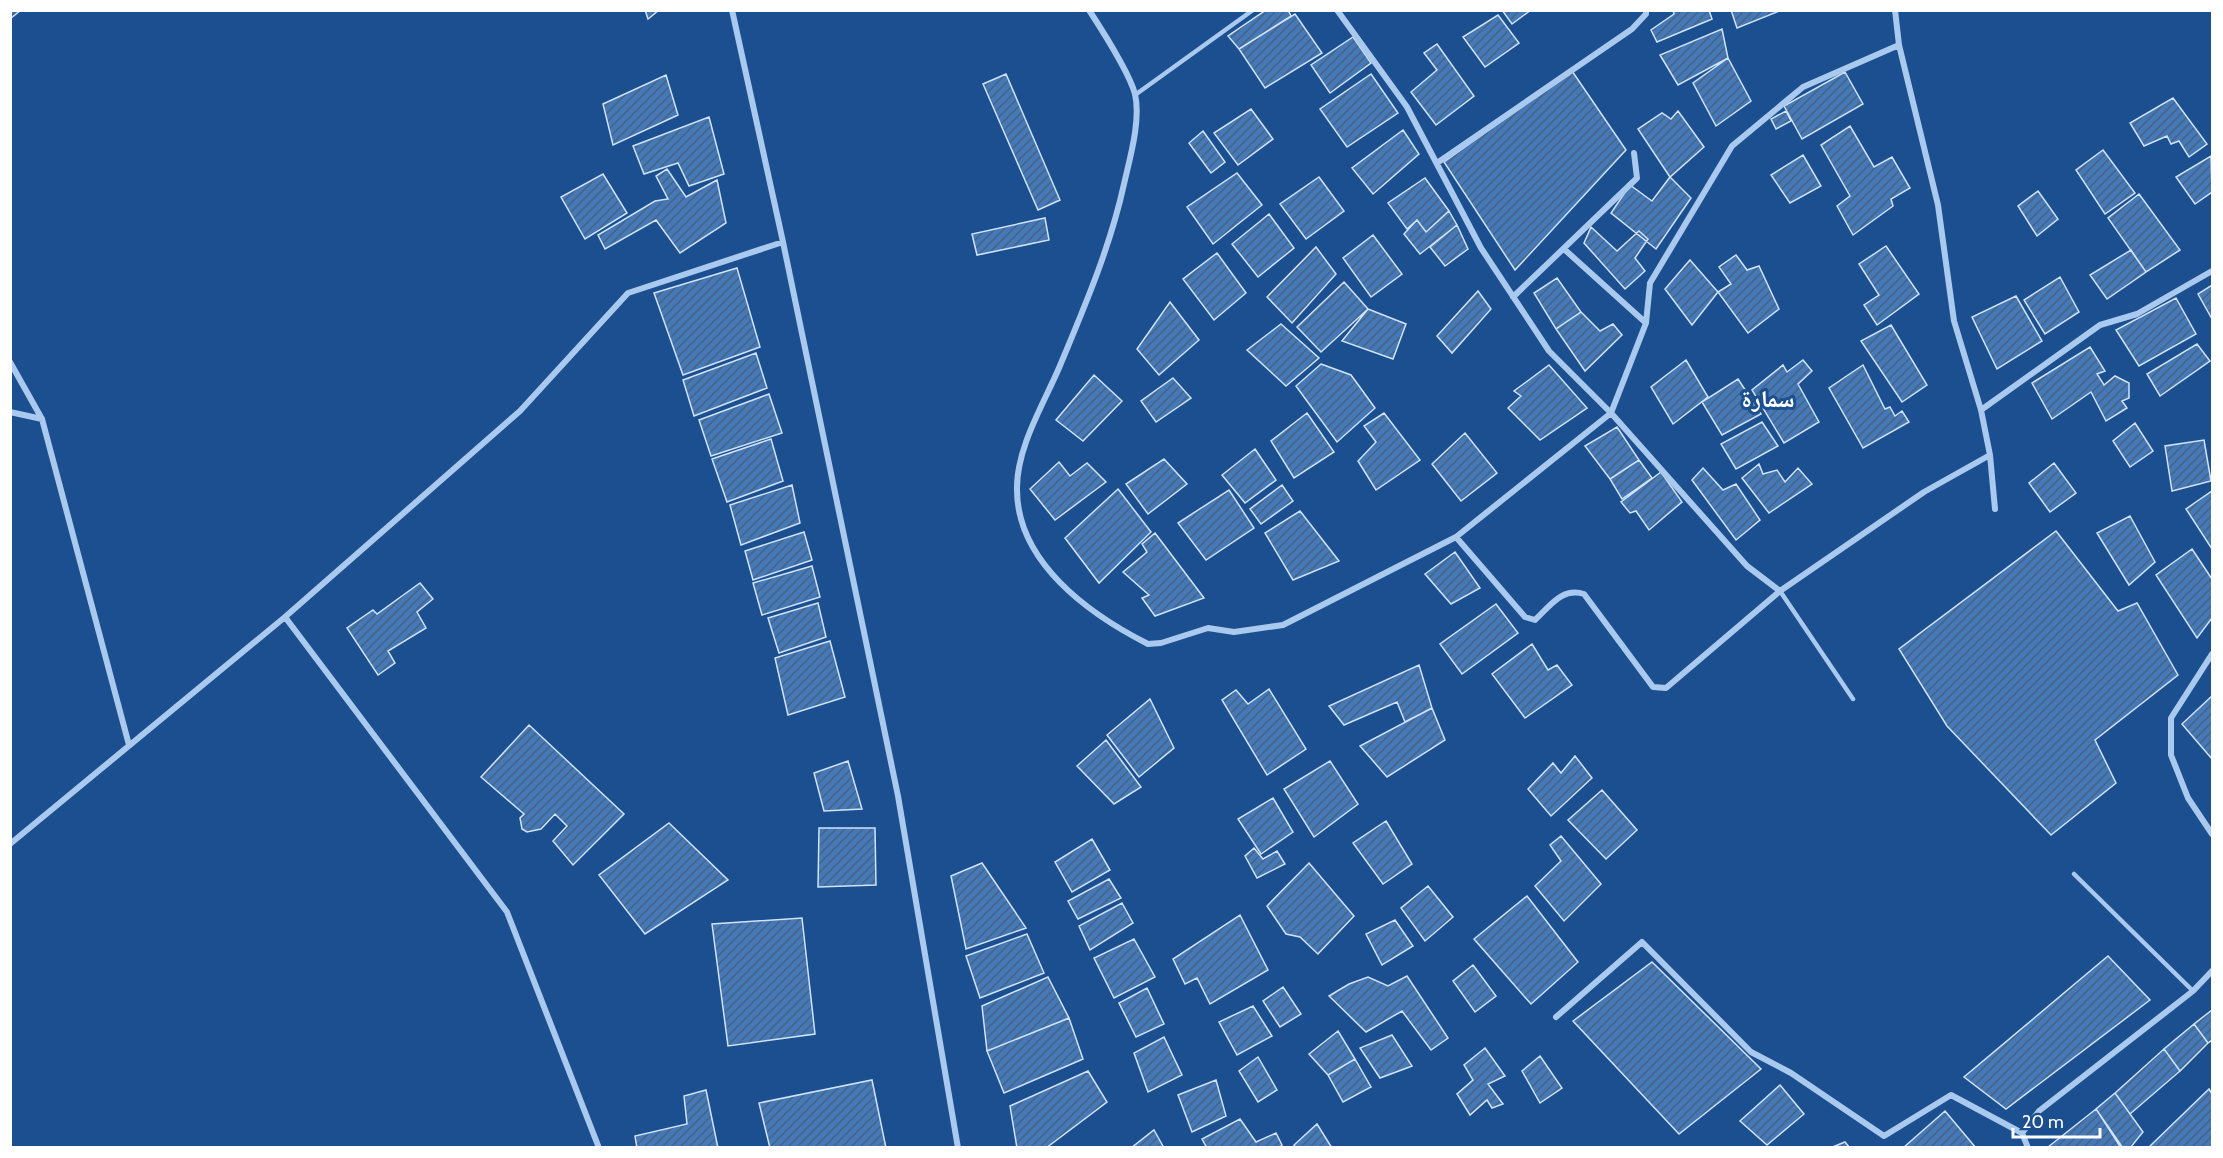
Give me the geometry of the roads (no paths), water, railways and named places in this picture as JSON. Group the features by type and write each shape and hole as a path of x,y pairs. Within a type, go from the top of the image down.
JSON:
{"street":[{"path":"732,10 783,242 898,796 958,1148"},
{"path":"1089,10 1105,34 1135,95 1135,138 1114,226 1078,322 1027,442 1018,474 1019,509 1033,547 1043,562 1078,599 1148,644 1161,643 1208,628 1234,632 1283,625 1456,537 1611,413 1646,323 1650,283 1732,146 1803,87 1899,45"},
{"path":"1337,10 1407,107 1481,248 1549,351 1611,413 1747,566 1780,591"},
{"path":"1437,163 1632,29 1646,14 1646,10"},
{"path":"1895,10 1899,45 1938,205 1954,321 1981,410 1990,454 1995,509"},
{"path":"1514,297 1637,178 1634,153"},
{"path":"10,844 285,617 520,411 628,293 783,242"},
{"path":"1564,249 1646,323"},
{"path":"1981,410 2100,326 2137,314 2212,271"},
{"path":"10,362 42,419 129,745"},
{"path":"10,412 42,419"},
{"path":"1456,537 1525,618 1535,620 1565,592 1575,591 1584,594 1653,687 1666,688 1780,591 1924,492 1990,454"},
{"path":"285,617 507,912 599,1148"},
{"path":"2212,654 2171,718 2171,755 2188,798 2212,834"},
{"path":"1556,1017 1642,942 1751,1052 1791,1073 1884,1136 1951,1095 2022,1133 2028,1148"},
{"path":"2022,1133 2039,1111 2193,991 2212,971"}],"lane":[{"path":"1135,95 1253,10"},
{"path":"1780,591 1853,699"},
{"path":"2074,874 2193,991"}],"district":[{"name":"سمارة","path":"1768,399"}]}
